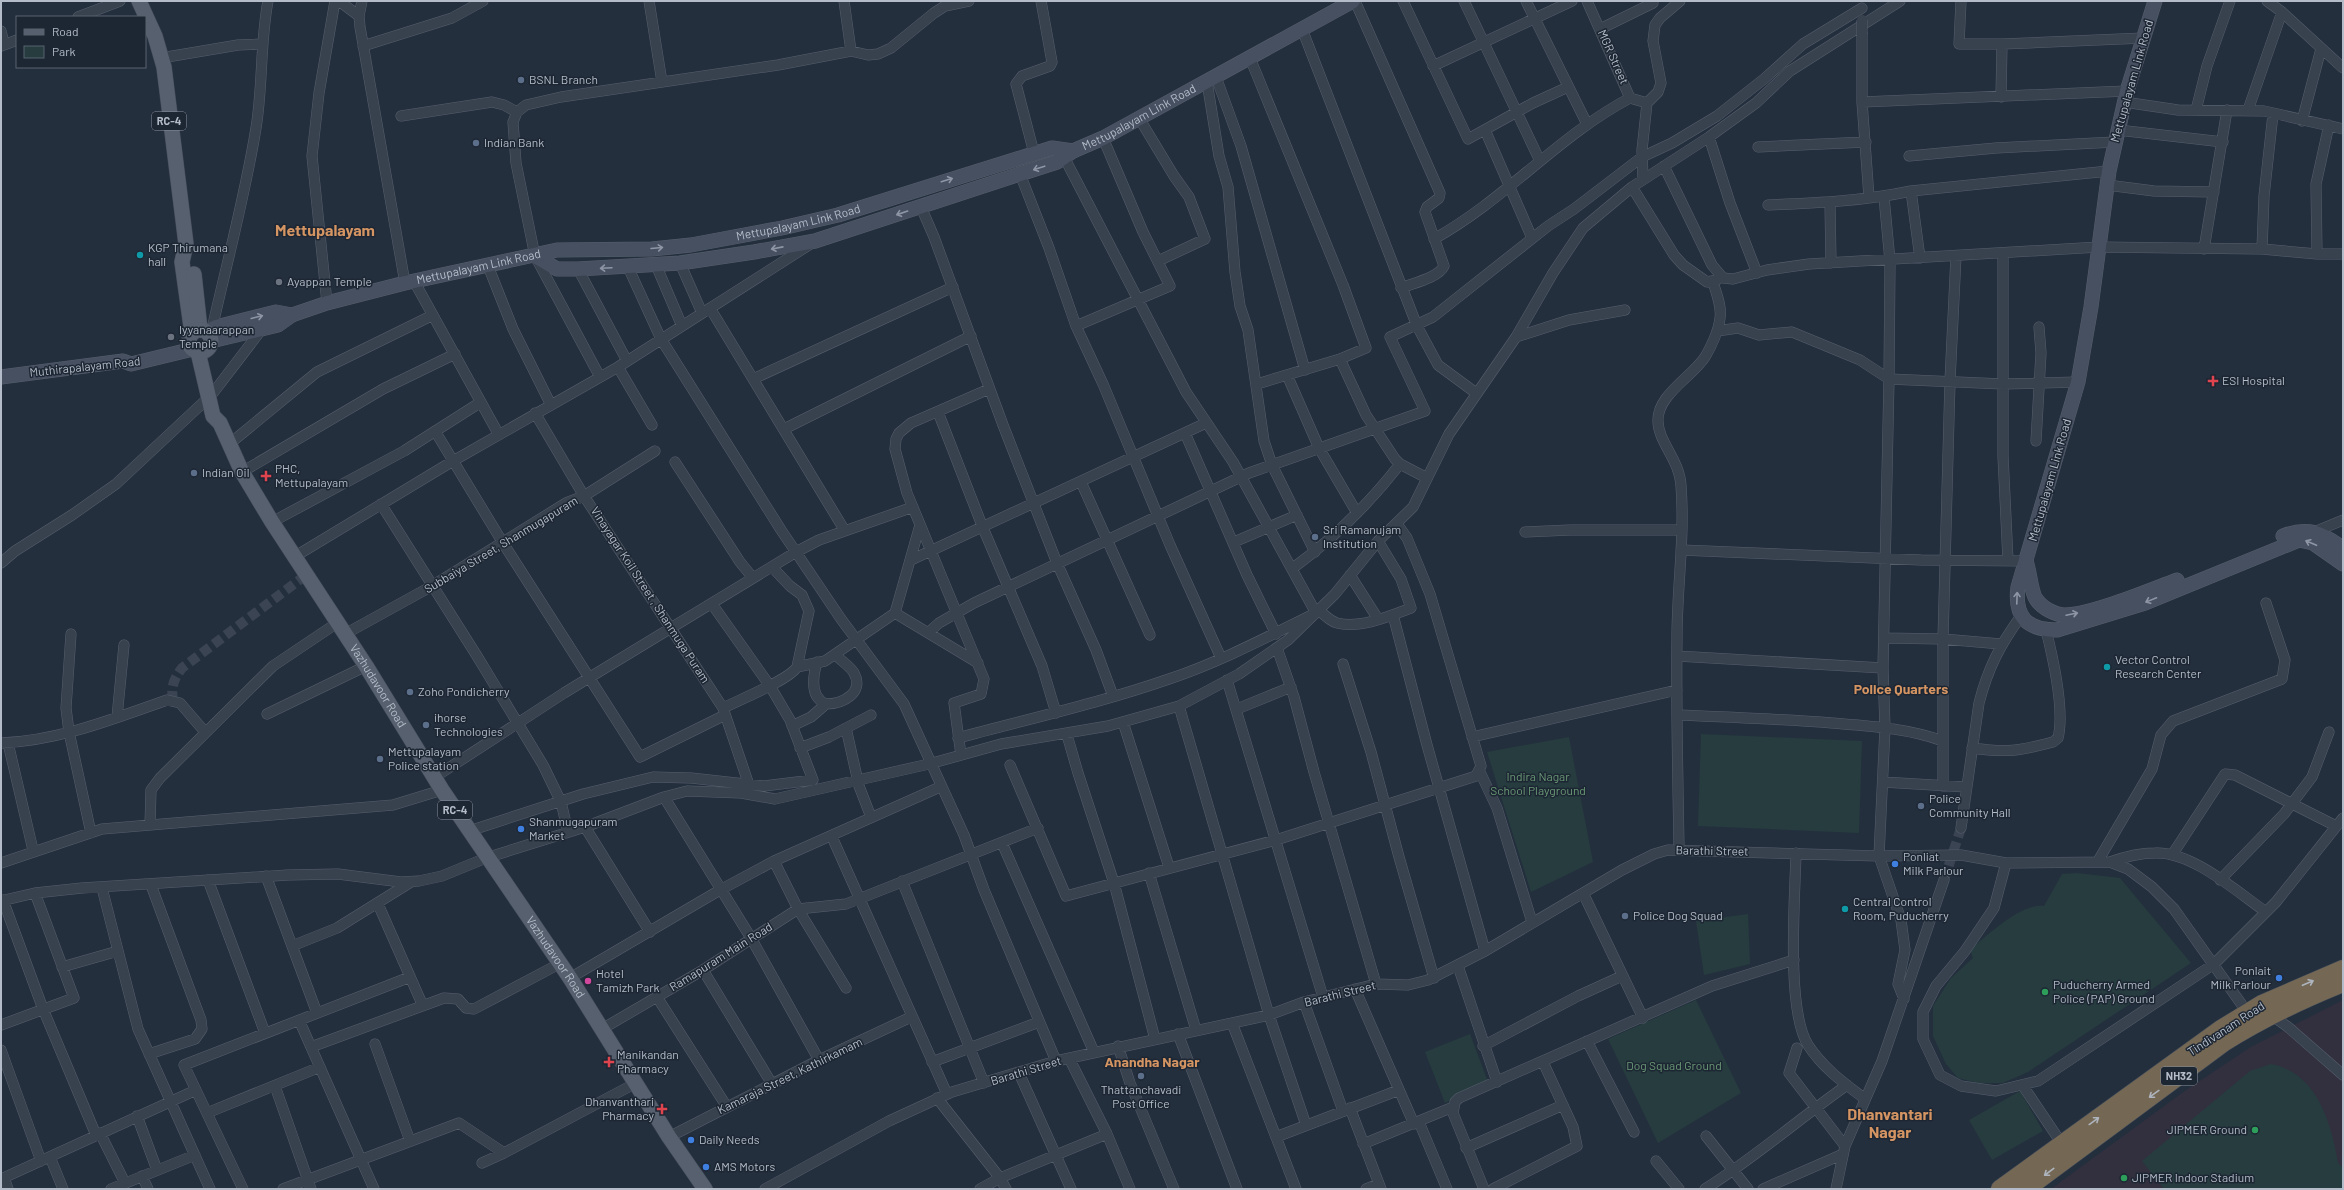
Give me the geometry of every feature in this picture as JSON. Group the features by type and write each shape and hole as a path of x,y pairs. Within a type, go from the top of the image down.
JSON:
{"highway":[{"name":"Tindivanam Road","path":"2000,1189 2066,1150 2247,1012 2343,969"},
{"name":"NH32","path":"2026,1189 2066,1150 2223,1043 2343,983"}],"main road":[{"name":"RC-4","path":"139,1 146,16"},
{"name":"RC-4","path":"146,16 155,36 161,58 186,244 182,262 200,340"},
{"name":"Vazhudavoor Road","path":"200,340 210,396 220,413 220,423 228,445 242,472 294,558 366,666 438,784 486,858 570,978 669,1136 705,1189"}],"street":[{"path":"81,16 120,1"},
{"path":"200,340 233,245 256,126 268,1"},
{"path":"327,302 312,156 319,93 336,1"},
{"path":"339,1 359,16"},
{"path":"362,1 359,16 363,46 410,282 433,315 499,435"},
{"path":"363,46 452,18 483,1"},
{"path":"649,1 662,82"},
{"path":"844,1 851,51"},
{"path":"600,377 535,256 516,163 513,122 518,112 526,105 556,98 851,51 868,55 878,54 891,48 934,13 945,6 969,1"},
{"path":"1034,153 1016,84 1022,76 1050,66 1052,62 1041,1"},
{"path":"1354,1 1438,188 1439,198 1427,206 1425,212 1434,239 1444,261 1442,270 1401,288"},
{"name":"Mettupalayam Link Road","path":"200,340 278,325 292,315 327,302 410,282 557,250 652,249 691,245 782,228 838,215 1052,148 1069,154 1103,138 1354,1"},
{"path":"1403,1 1468,139 1516,112 1568,87"},
{"path":"1464,1 1540,161"},
{"path":"1526,1 1587,124"},
{"path":"1433,66 1572,1"},
{"name":"MGR Street","path":"1587,1 1630,98 1647,103"},
{"path":"1643,179 1642,157 1647,103 1658,92 1661,83 1653,41 1656,25 1660,18 1680,1"},
{"path":"125,1183 98,1134 43,1009 2,901 35,893 266,876 315,874 365,876 412,881 442,876 486,858 568,832 664,797 687,791 741,793 775,799 857,779 930,764 1001,744 1067,735 1123,722 1179,706 1227,680 1277,648 1317,612 1378,541 1398,524 1413,507 1449,434 1516,337 1553,273 1583,228 1643,179 1756,103 1790,71 1900,1"},
{"path":"1961,1 1959,44 2002,44 2144,38"},
{"name":"Mettupalayam Link Road","path":"2021,616 2016,602 2018,587 2078,382 2099,247 2109,170 2116,136 2126,97 2155,1"},
{"path":"2196,110 2207,66 2230,1"},
{"path":"2267,1 2282,12 2343,68"},
{"path":"1600,29 1652,2 1660,18"},
{"path":"1862,5 1862,102 1869,197"},
{"path":"929,632 957,612 1240,477 1425,411 1390,337 1417,326 1433,317 1532,238 1642,157 1672,143 1717,116 1764,80 1803,44 1862,5"},
{"path":"2248,110 2282,12"},
{"path":"1302,29 1417,326 1438,365 1444,371 1476,393"},
{"path":"2,39 16,40"},
{"path":"161,58 238,45 263,44"},
{"path":"2001,98 2002,44"},
{"path":"2302,121 2321,49"},
{"path":"1250,58 1343,285 1366,348 1340,359 1256,384"},
{"path":"1212,79 1241,146 1305,370"},
{"path":"1212,79 1219,156 1228,187 1235,272 1256,384 1264,441 1272,465 1315,552"},
{"path":"1862,102 2001,98 2067,92 2126,97 2153,108 2248,110 2343,129"},
{"path":"1434,239 1478,212 1587,124 1630,98"},
{"path":"400,116 492,102 504,105 518,112"},
{"path":"2204,249 2223,142 2227,110"},
{"path":"2262,249 2264,196 2273,114"},
{"path":"1140,118 1174,176 1189,197 1205,239 1158,261"},
{"path":"2317,254 2316,184 2329,125"},
{"path":"1484,130 1532,238"},
{"path":"1709,136 1730,203 1757,273"},
{"path":"1909,156 2116,136 2223,142"},
{"path":"1076,326 1170,286 1143,232 1103,138"},
{"path":"1758,147 1866,142"},
{"path":"535,256 557,269 628,267 680,263 816,241 1058,162 1069,154 1138,300 1186,392 1206,423 1228,452 1240,477 1317,612 1336,623 1352,625 1392,615 1411,608 1401,579 1378,541"},
{"path":"1664,166 1712,265 1723,278"},
{"path":"1768,205 1830,203 1869,197 1884,197 1911,191 2109,170"},
{"path":"1020,174 1044,235 1076,326 1221,658"},
{"path":"2107,185 2154,191 2214,192"},
{"path":"1632,187 1674,255 1696,275 1707,282 1713,282 1723,278 1733,280 1757,273 1793,266 2099,247 2262,249 2317,254 2343,254"},
{"path":"1911,191 1920,258"},
{"path":"1884,197 1890,261 1883,668 1885,728 1879,856 1901,920 1905,950 1898,984 1904,999"},
{"path":"1830,203 1831,263"},
{"path":"921,207 953,287 989,389 1034,504 1094,644 1113,696"},
{"path":"294,558 453,461 618,367 816,241"},
{"path":"2003,253 2003,456 2008,560"},
{"path":"1943,786 1943,639 1950,381 1956,256"},
{"path":"680,263 706,311 753,380 846,531"},
{"path":"656,265 682,326"},
{"path":"488,266 513,329 551,405"},
{"path":"628,267 661,339 796,552 856,640 904,704 971,854 984,890 1056,1061"},
{"path":"578,269 627,361"},
{"path":"1679,849 1676,690 1682,530 1679,469 1662,437 1658,422 1659,412 1664,402 1705,356 1717,331 1721,317 1713,282"},
{"path":"753,380 953,287"},
{"path":"1516,337 1569,320 1625,310"},
{"path":"200,340 276,312 292,315"},
{"path":"228,445 317,372 333,362 433,315"},
{"path":"2036,442 2040,383 2039,327"},
{"path":"1717,331 1738,328 1758,335 1792,332 1860,360 1889,378 2003,384 2078,382"},
{"path":"1,563 15,551 72,515 116,484 210,396 262,329"},
{"path":"784,429 971,336"},
{"name":"Muthirapalayam Road","path":"1,377 123,361 130,355 200,340"},
{"path":"242,472 383,389 455,354"},
{"path":"1340,359 1358,402 1374,430 1400,464 1427,478"},
{"path":"618,367 652,425"},
{"path":"1286,375 1319,448 1357,513"},
{"path":"961,755 954,703 981,694 984,679 913,506 897,461 896,439 899,433 911,424 989,389"},
{"path":"272,522 404,451 481,402"},
{"path":"938,412 983,528 1042,666 1056,713"},
{"name":"Vinayagar Koil Street , Shanmuga Puram","path":"536,413 584,496 672,626 724,711 749,785"},
{"path":"911,560 1134,458 1206,423"},
{"path":"435,431 503,543 640,757 795,671 810,611 802,595 790,586 772,567"},
{"path":"1185,433 1198,467 1211,491 1247,575 1276,634"},
{"name":"Subbaiya Street, Shanmugapuram","path":"150,825 152,786 273,666 341,629 432,586 566,504 584,496 655,451"},
{"path":"675,462 740,562 753,578"},
{"path":"1293,568 1315,552 1368,504 1400,464"},
{"path":"1081,482 1150,635"},
{"path":"381,504 518,723 561,802 568,832"},
{"path":"1,863 33,850 102,829 393,805 438,784 518,723 672,626 712,604 796,552 819,540 913,506"},
{"path":"1234,542 1297,515"},
{"path":"2314,532 2343,520"},
{"path":"1398,524 1407,538 1430,594 1481,766 1480,772 1497,808 1532,922"},
{"path":"797,667 825,661 836,655 895,613 920,525"},
{"path":"1525,532 1570,530 1682,530"},
{"path":"1681,550 1886,559 2026,561 2031,574 2036,599 2051,612 2064,615 2091,610 2163,585 2296,531 2305,530 2314,532 2343,548"},
{"path":"1961,828 1972,748 1984,684 2001,644 2021,616 2036,627 2046,630 2057,630 2145,603 2299,540 2313,543 2343,564"},
{"path":"1350,575 1378,619"},
{"path":"2098,861 2152,769 2161,735 2173,721 2282,679 2285,660 2266,603"},
{"path":"469,831 561,802 653,777 691,778 764,786 813,780 792,726 770,686 712,604"},
{"path":"958,738 1056,713 1170,679 1276,634 1317,612"},
{"path":"895,613 929,632 978,663"},
{"path":"1392,615 1438,788 1485,951"},
{"path":"1972,748 2002,752 2018,751 2053,742 2058,738 2060,720 2056,676 2046,630"},
{"path":"71,634 66,708 68,732 91,833"},
{"path":"1884,638 1943,639 2001,644"},
{"path":"117,717 124,645"},
{"path":"1277,648 1330,822 1376,984"},
{"path":"792,726 811,717 826,704 834,704 847,699 856,687 854,674 836,655"},
{"path":"1677,656 1883,668"},
{"path":"817,662 813,684 818,697 826,704"},
{"path":"1343,664 1371,752 1384,805 1434,978"},
{"path":"267,714 366,666"},
{"path":"1227,680 1323,997"},
{"path":"1237,709 1290,687"},
{"path":"1472,737 1676,690"},
{"path":"33,850 5,743 21,742 68,732 167,700 180,703 205,732"},
{"path":"1179,706 1269,1015 1306,1125"},
{"path":"800,748 846,728 871,715"},
{"path":"1677,715 1796,720 1885,728 1921,733 1943,741"},
{"path":"1123,722 1169,867"},
{"path":"846,728 857,779 871,817"},
{"path":"2220,880 2292,803 2312,777 2329,732"},
{"path":"1067,735 1114,883 1155,1039"},
{"path":"1010,765 1066,896 1169,867 1276,840 1438,788 1468,780 1480,772"},
{"path":"2172,855 2224,774 2235,775 2336,826"},
{"path":"1883,782 1966,787"},
{"path":"570,978 720,890 774,861 832,837 871,817 940,787"},
{"path":"664,797 751,938 819,1060"},
{"path":"2006,863 1994,908 1965,951 1936,986 1923,1012 1923,1039 1940,1075 1961,1086 1996,1091 2023,1086 2038,1081 2214,964 2276,902 2343,818"},
{"path":"584,826 650,932"},
{"name":"Ramapuram Main Road","path":"602,1029 703,970 798,909 846,904 1038,828"},
{"path":"832,837 932,1062 942,1096 1000,1178 1006,1189"},
{"path":"1002,843 1094,1052"},
{"name":"Barathi Street","path":"765,1189 889,1121 942,1096 1056,1061 1118,1046 1269,1015 1304,1002 1376,984 1408,985 1434,978 1485,951 1532,922 1654,854 1679,849 1879,856 1961,855 2006,863 2110,862"},
{"path":"2110,862 2127,856 2156,852 2172,855 2195,863 2266,912"},
{"path":"1796,853 1794,960 1795,992 1799,1020 1807,1044 1826,1069 1865,1099"},
{"path":"774,861 798,909 846,988"},
{"path":"2110,862 2128,869 2152,887 2174,910 2247,1012"},
{"path":"1149,873 1196,1030"},
{"path":"266,876 317,1013"},
{"path":"208,880 265,1033"},
{"path":"1836,1189 1844,1150 1882,1061 1944,880"},
{"path":"292,946 337,928 378,904 412,881"},
{"path":"902,881 984,1083"},
{"path":"149,1054 195,1039 202,1029 201,1020 151,885"},
{"path":"102,888 138,1029 210,1189"},
{"path":"1,1025 74,998 35,893"},
{"path":"1583,893 1643,1018"},
{"path":"378,904 423,1006"},
{"path":"62,967 118,951"},
{"path":"1363,1144 1453,1107 1459,1098 1543,1062 1586,1041 1643,1018 1712,986 1794,960"},
{"path":"311,1047 444,998 454,998 466,1008 474,1009 559,964"},
{"path":"1458,966 1483,1046 1497,1082"},
{"path":"703,970 772,1084"},
{"path":"1483,1046 1571,999 1622,976"},
{"path":"243,1189 184,1065 410,977"},
{"path":"1356,989 1399,1090 1417,1123 1447,1189"},
{"path":"2343,992 2274,1017 2343,1075"},
{"path":"657,997 727,1107"},
{"path":"1304,1002 1380,1186 1366,1189"},
{"name":"Kamaraja Street, Kathirkamam","path":"669,1136 819,1060 912,1017"},
{"path":"299,1020 374,1189"},
{"path":"932,1062 1039,1022"},
{"path":"1232,1023 1296,1189"},
{"path":"1178,1034 1237,1189"},
{"path":"1586,1041 1634,1132"},
{"path":"375,1044 410,1141"},
{"path":"1118,1046 1130,1083 1174,1189"},
{"path":"1797,1048 1788,1073 1844,1150"},
{"path":"1,1050 45,1159 63,1189"},
{"path":"1069,1058 1107,1134 1130,1189"},
{"path":"1493,1189 1577,1146 1576,1135 1543,1062"},
{"path":"207,1113 320,1067"},
{"path":"1019,1073 1072,1189"},
{"path":"482,1163 636,1083"},
{"path":"1705,1189 1733,1171 1847,1085"},
{"path":"275,1086 309,1185"},
{"path":"2023,1086 2066,1150"},
{"path":"8,1189 3,1178 196,1090"},
{"path":"1276,1137 1399,1090"},
{"path":"1466,1148 1563,1105"},
{"path":"1453,1107 1456,1122 1484,1189"},
{"path":"137,1116 157,1170"},
{"path":"283,1189 309,1185 361,1160 459,1123 504,1152"},
{"path":"980,1189 1000,1178 1107,1134"},
{"path":"1706,1136 1748,1189"},
{"path":"1763,1189 1844,1150"},
{"path":"111,1189 195,1154"},
{"path":"1656,1161 1679,1189"},
{"path":"142,1176 148,1189"}],"shaded area":[{"path":"2343,1000 2343,1189 2051,1189 2182,1093 2251,1047"}],"green space":[{"path":"1701,734 1862,741 1859,833 1698,826"},
{"name":"Indira Nagar School Playground","path":"1569,737 1593,862 1531,892 1487,752"},
{"name":"Puducherry Armed Police (PAP) Ground","path":"2077,873 2120,878 2191,963 2028,1072 2003,1083 1978,1083 1958,1078 1946,1064 1933,1036 1933,1006 1951,978 1973,958 1970,950 2005,921 2015,915 2035,906 2044,906 2062,874"},
{"path":"1748,914 1750,964 1704,975 1696,921"},
{"name":"Dog Squad Ground","path":"1696,1000 1741,1093 1658,1143 1608,1039"},
{"path":"1470,1034 1488,1082 1445,1103 1425,1052"},
{"name":"JIPMER Ground","path":"2271,1064 2287,1069 2311,1088 2326,1116 2338,1163 2343,1168 2343,1189 2164,1189 2142,1161 2250,1071"},
{"path":"2020,1091 2043,1131 1992,1160 1969,1120"}],"tunnel":[{"path":"173,701 173,684 182,668 306,575"},
{"path":"1944,880 1961,828"}],"place":[{"name":"BSNL Branch","path":"521,80"},
{"name":"Indian Bank","path":"476,143"},
{"name":"KGP Thirumana hall","path":"140,255"},
{"name":"Ayappan Temple","path":"279,282"},
{"name":"Iyyanaarappan Temple","path":"171,337"},
{"name":"ESI Hospital","path":"2213,381"},
{"name":"Indian Oil","path":"194,473"},
{"name":"PHC, Mettupalayam","path":"266,476"},
{"name":"Sri Ramanujam Institution","path":"1315,537"},
{"name":"Vector Control Research Center","path":"2107,667"},
{"name":"Zoho Pondicherry","path":"410,692"},
{"name":"ihorse Technologies","path":"426,725"},
{"name":"Mettupalayam Police station","path":"380,759"},
{"name":"Police Community Hall","path":"1921,806"},
{"name":"Shanmugapuram Market","path":"521,829"},
{"name":"Ponliat Milk Parlour","path":"1895,864"},
{"name":"Central Control Room, Puducherry","path":"1845,909"},
{"name":"Police Dog Squad","path":"1625,916"},
{"name":"Ponlait Milk Parlour","path":"2279,978"},
{"name":"Hotel Tamizh Park","path":"588,981"},
{"name":"Puducherry Armed Police (PAP) Ground","path":"2045,992"},
{"name":"Manikandan Pharmacy","path":"609,1062"},
{"name":"Thattanchavadi Post Office","path":"1141,1076"},
{"name":"Dhanvanthari Pharmacy","path":"662,1109"},
{"name":"JIPMER Ground","path":"2255,1130"},
{"name":"Daily Needs","path":"691,1140"},
{"name":"AMS Motors","path":"706,1167"},
{"name":"JIPMER Indoor Stadium","path":"2124,1178"}],"district":[{"name":"Mettupalayam","path":"325,230"},
{"name":"Police Quarters","path":"1901,689"},
{"name":"Anandha Nagar","path":"1152,1062"},
{"name":"Dhanvantari Nagar","path":"1890,1123"}]}
